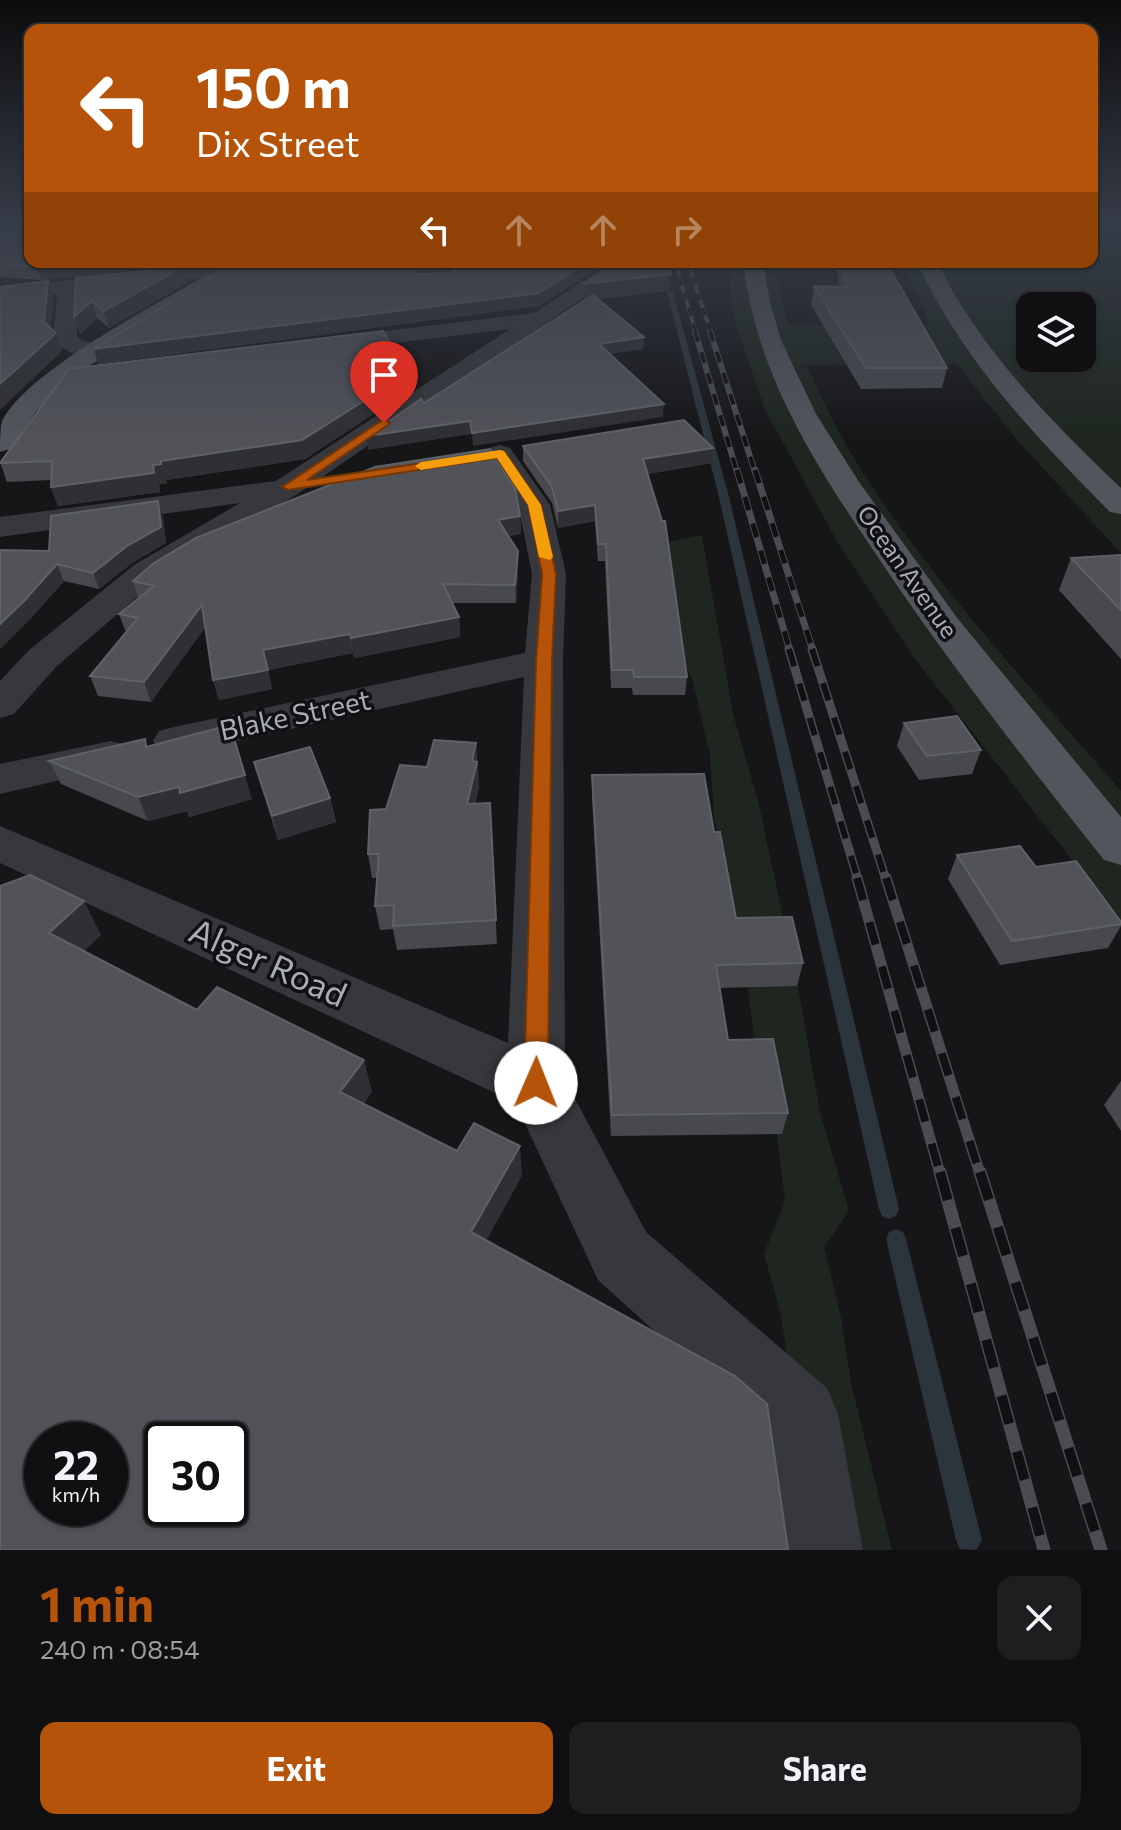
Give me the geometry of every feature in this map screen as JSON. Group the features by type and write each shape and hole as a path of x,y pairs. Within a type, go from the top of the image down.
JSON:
{"main road":[{"path":"96,363 195,295"},
{"name":"Ocean Avenue","path":"758,295 779,362 815,435 843,482 1031,743 1121,848"},
{"path":"942,295 973,346 1020,405 1121,505"},
{"path":"0,443 28,404 55,378"}],"street":[{"path":"67,295 65,340 96,363"},
{"path":"0,705 42,659 146,572 288,487 575,295"},
{"path":"307,347 543,317"},
{"path":"55,378 96,363"},
{"path":"500,454 534,505 549,574 544,661 536,1083 622,1256 801,1414 823,1550"},
{"path":"0,527 349,477"},
{"name":"Blake Street","path":"0,779 544,661"},
{"name":"Alger Road","path":"0,843 536,1083"}],"shaded area":[{"path":"730,295 781,295 789,325 930,324 918,295 1016,295 1016,372 1096,372 1096,295 1121,295 1121,553 1016,439 957,364 806,365 852,456 919,553 984,634 1121,791 1121,923 916,660 839,545 765,410 735,320"},
{"path":"702,535 733,714 758,801 782,912 797,962 797,981 820,1112 849,1211 824,1247 841,1317 851,1383 892,1550 818,1550 780,1311 764,1254 785,1201 773,1107 758,1065 745,968 714,818 710,755 693,682 677,641 664,543"}],"building":[{"path":"0,295 47,295 44,322 56,333 0,384"},
{"path":"75,295 132,295 104,311 92,301 74,317"},
{"path":"183,295 520,295 94,349"},
{"path":"593,295 644,337 599,344 664,404 472,433 470,421 367,436 421,399 424,403"},
{"path":"820,295 905,295 947,368 866,368"},
{"path":"383,331 408,373 302,440 161,461 161,464 153,465 154,473 51,487 52,461 0,463 69,369"},
{"path":"684,420 713,448 643,459 662,521 665,521 687,677 634,677 633,670 612,670 606,544 598,544 595,505 558,511 552,487 523,446"},
{"path":"490,449 515,488 520,516 498,520 518,551 515,585 443,584 459,617 351,638 350,634 263,650 268,670 213,680 202,605 144,682 90,676 138,618 119,614 154,586 133,581 154,563 196,538 375,467"},
{"path":"158,501 161,527 127,546 93,573 57,564 0,624 0,550 49,551 51,516"},
{"path":"1121,555 1121,610 1071,558"},
{"path":"957,716 981,750 927,756 904,723"},
{"path":"230,725 245,775 180,793 179,787 138,797 49,761 145,739 146,747"},
{"path":"434,740 476,743 472,761 477,762 467,804 490,803 496,920 393,926 394,905 375,906 379,854 368,854 370,810 386,809 400,765 427,767"},
{"path":"310,747 330,798 272,816 254,762"},
{"path":"704,774 714,832 720,832 736,918 792,917 803,963 716,965 728,1040 773,1039 788,1113 612,1115 592,775"},
{"path":"1020,846 1036,867 1076,861 1121,924 1012,941 957,855"},
{"path":"30,875 84,901 49,933 197,1010 217,987 364,1060 340,1092 457,1151 474,1123 520,1146 471,1232 735,1376 767,1404 788,1550 0,1550 0,886"}],"waterway":[{"path":"671,295 723,493 889,1209"},
{"path":"896,1239 969,1540"}],"railway":[{"path":"685,295 696,333"},
{"path":"699,295 711,333"},
{"path":"695,331 737,472"},
{"path":"710,331 755,472"},
{"path":"737,470 790,651"},
{"path":"755,470 813,651"},
{"path":"789,649 858,880"},
{"path":"812,649 886,880"},
{"path":"857,878 940,1174"},
{"path":"886,878 980,1174"},
{"path":"940,1172 1044,1550"},
{"path":"980,1172 1101,1550"}],"slow traffic":[{"path":"421,466 500,454 534,505 546,557"}],"route":[{"path":"384,423 288,487 500,454 534,505 549,574 544,661 536,1083"}]}
